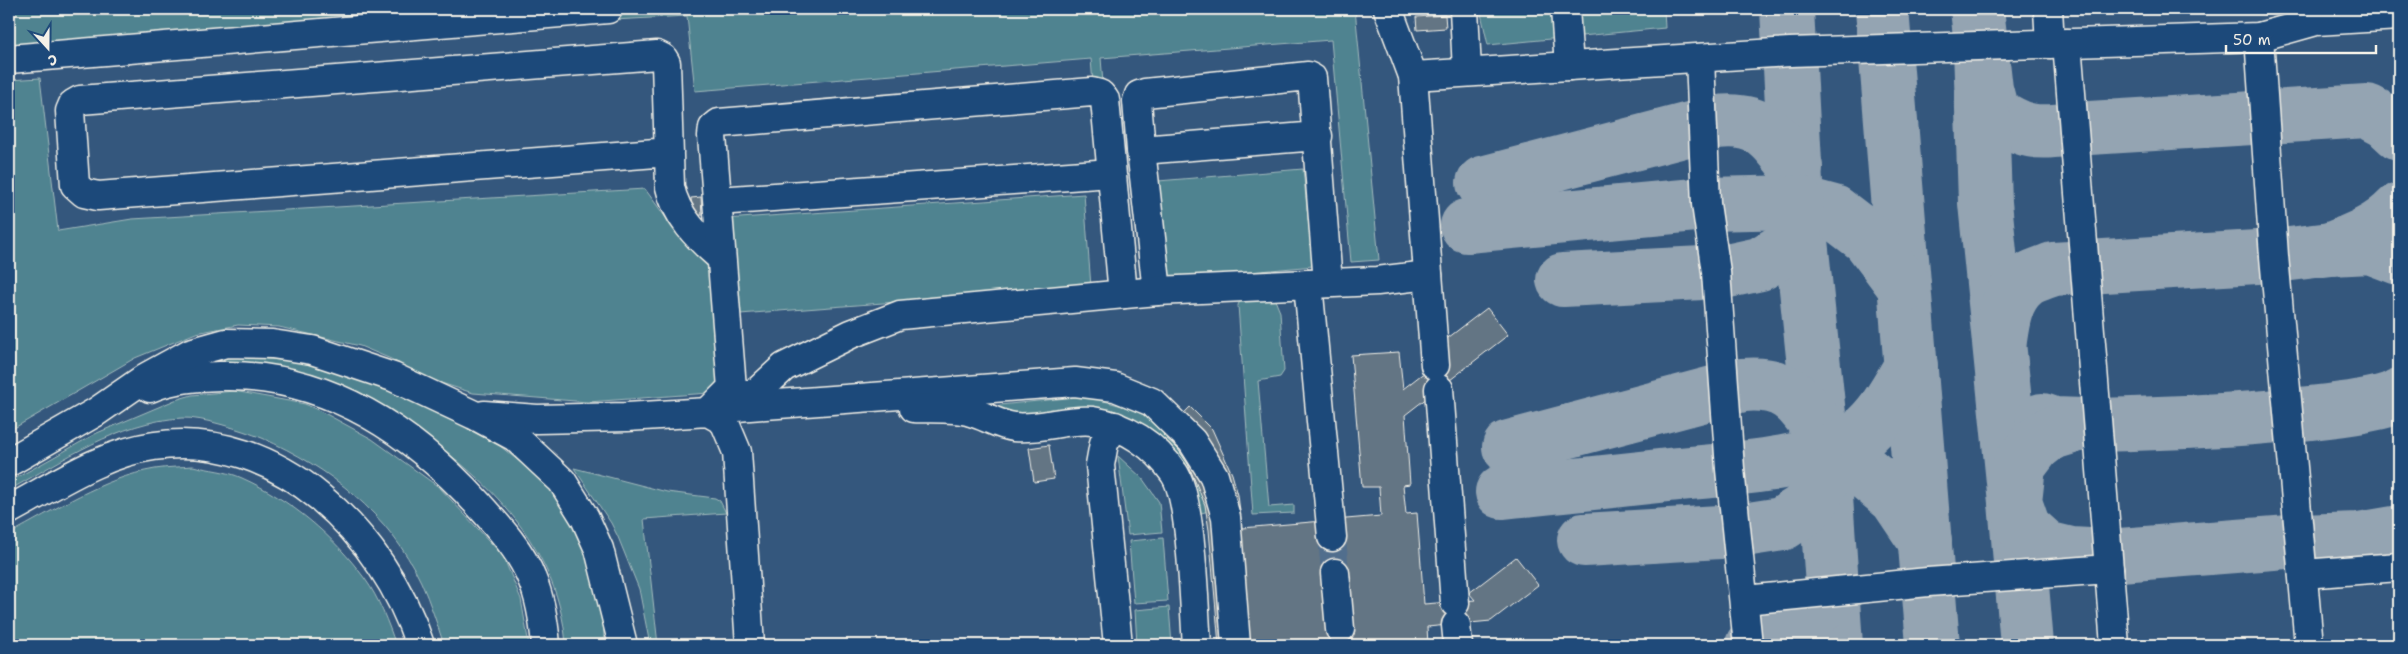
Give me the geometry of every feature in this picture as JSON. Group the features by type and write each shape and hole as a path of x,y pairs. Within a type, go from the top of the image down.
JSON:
{"street":[{"path":"9,59 494,14 608,9"},
{"path":"1388,9 1413,76 1456,624"},
{"path":"1464,9 1467,72"},
{"path":"1565,9 1569,66"},
{"path":"2048,9 2059,44 2115,645"},
{"path":"1413,76 1790,52 2259,37 2315,15 2399,16"},
{"path":"2259,37 2274,246 2309,645"},
{"path":"668,152 98,196 84,193 75,184 70,111 73,104 80,100 657,54 666,63 668,152 673,202 704,244 720,257"},
{"path":"1700,58 1706,204 1716,272 1730,469 1745,600 1748,645"},
{"path":"1157,291 1141,150 1137,101 1139,95 1308,76 1312,78 1318,136 1318,284 1332,537"},
{"path":"708,412 732,388 720,257 718,201 712,136 713,128 719,123 1092,92 1100,94 1105,100 1123,294"},
{"path":"1141,150 1318,136"},
{"path":"718,201 1111,173"},
{"path":"708,412 758,391 784,367 851,334 900,315 1157,291 1377,281 1428,275"},
{"path":"9,462 96,412 148,376 190,353 213,344 272,344 312,350 393,377 474,415 515,437 562,481 585,518 599,549 623,645"},
{"path":"96,412 178,378 209,376 251,375 294,382 342,400 400,433 435,462 456,480 509,539 532,578 544,620 546,645"},
{"path":"708,412 753,404 1075,382 1115,387 1152,402 1192,441 1214,476 1226,517 1236,645"},
{"path":"474,415 537,418 627,417 854,406 970,411 996,423 1013,427 1091,421 1115,426 1135,434 1155,451 1175,474 1185,502 1197,645"},
{"path":"708,412 724,421 737,452 750,645"},
{"path":"1115,426 1104,443 1100,465 1118,645"},
{"path":"9,510 90,467 129,452 153,446 176,444 230,449 282,472 304,486 354,529 374,552 391,579 405,605 420,645"},
{"path":"2303,574 2399,567"},
{"path":"1745,600 1928,582 2108,569"},
{"path":"1335,573 1340,630"}],"green space":[{"path":"9,9 1355,9 1379,260 1351,262 1331,40 1101,58 1106,122 1096,122 1091,59 695,91 687,16 596,21 9,66"},
{"path":"1480,9 1664,9 1665,28 1488,45"},
{"path":"40,78 58,231 132,219 645,189 672,226 707,256 719,378 709,393 588,402 473,393 425,378 391,359 360,346 279,327 238,325 196,333 135,358 9,431 9,80"},
{"path":"1303,169 1313,266 1166,280 1158,181"},
{"path":"1084,194 1091,287 740,314 726,219"},
{"path":"1265,294 1275,300 1280,312 1284,371 1280,377 1258,381 1269,507 1294,505 1294,513 1253,515 1238,305 1241,299"},
{"path":"244,357 293,361 345,373 447,417 500,446 552,488 578,535 603,600 604,645 566,645 559,606 546,570 528,537 504,506 477,478 448,453 416,430 383,410 321,378 276,368 214,365 216,359"},
{"path":"234,391 305,404 372,439 440,488 503,556 521,599 529,645 444,645 421,582 408,557 374,514 355,495 311,463 262,438 233,428 190,418 159,421 136,426 114,434 70,455 9,490 9,482 97,433 175,400 192,395"},
{"path":"1086,396 1133,409 1159,424 1182,446 1212,510 1198,514 1149,435 1001,420 995,408 1000,405"},
{"path":"1118,456 1142,478 1159,502 1162,532 1128,535"},
{"path":"193,466 242,478 277,497 310,520 353,563 370,586 383,611 396,645 9,645 9,534 79,496 116,480 135,473 155,469"},
{"path":"574,468 667,492 715,498 720,501 726,513 644,519 658,645 650,645 639,589 618,537 611,523"},
{"path":"1163,538 1168,601 1134,603 1129,541"},
{"path":"1169,607 1172,645 1137,645 1135,610"}],"building":[{"path":"1445,15 1446,28 1417,30 1416,17"},
{"path":"701,197 702,215 692,216 691,198"},
{"path":"1487,308 1508,335 1405,415 1410,484 1403,485 1406,514 1417,513 1424,604 1475,600 1469,593 1516,557 1538,585 1491,621 1427,627 1428,645 1219,645 1205,505 1188,464 1178,449 1163,435 1190,407 1212,429 1232,474 1238,495 1242,528 1381,516 1379,487 1362,487 1351,355 1399,352 1403,389 1448,354 1440,344"},
{"path":"1049,445 1054,479 1034,482 1029,448"}],"taxiway":[{"path":"1787,9 1797,202 1823,453 1836,645"},
{"path":"1882,9 1933,645"},
{"path":"1977,9 1986,89 1992,112 2022,128 2049,131 2367,111 2386,121 2399,133"},
{"path":"1980,47 1985,203 2015,502 2027,645"},
{"path":"1483,183 1717,122 1732,121 1744,122 1764,131 1772,137 1796,167"},
{"path":"1467,226 1706,204 1797,202 1834,212 1868,238 1904,286"},
{"path":"1563,280 1723,272 1760,264 1783,250 1794,237 1797,202"},
{"path":"2331,249 2359,238 2384,223 2399,210"},
{"path":"2000,340 2006,309 2013,294 2030,278 2053,269 2274,256 2331,249 2370,247 2399,258"},
{"path":"1502,492 1740,468 1795,460 1820,454 1842,446 1868,429 1888,404 1911,366"},
{"path":"1509,447 1743,385 1758,384 1780,389 1790,394 1805,409 1821,431"},
{"path":"2042,420 2054,424 2083,425 2235,419 2341,409 2378,403 2399,395"},
{"path":"2078,425 2049,434 2035,445 2019,466 2015,502 2024,528 2046,548 2071,554 2107,556 2300,541 2358,539 2399,532"},
{"path":"1806,457 1865,472 1896,498 1925,541"},
{"path":"1584,540 1737,531 1782,524 1805,509 1815,496 1824,477"},
{"path":"1752,645 1783,636 1806,620 1833,591"}],"tunnel":[{"path":"1332,537 1335,573"}]}
